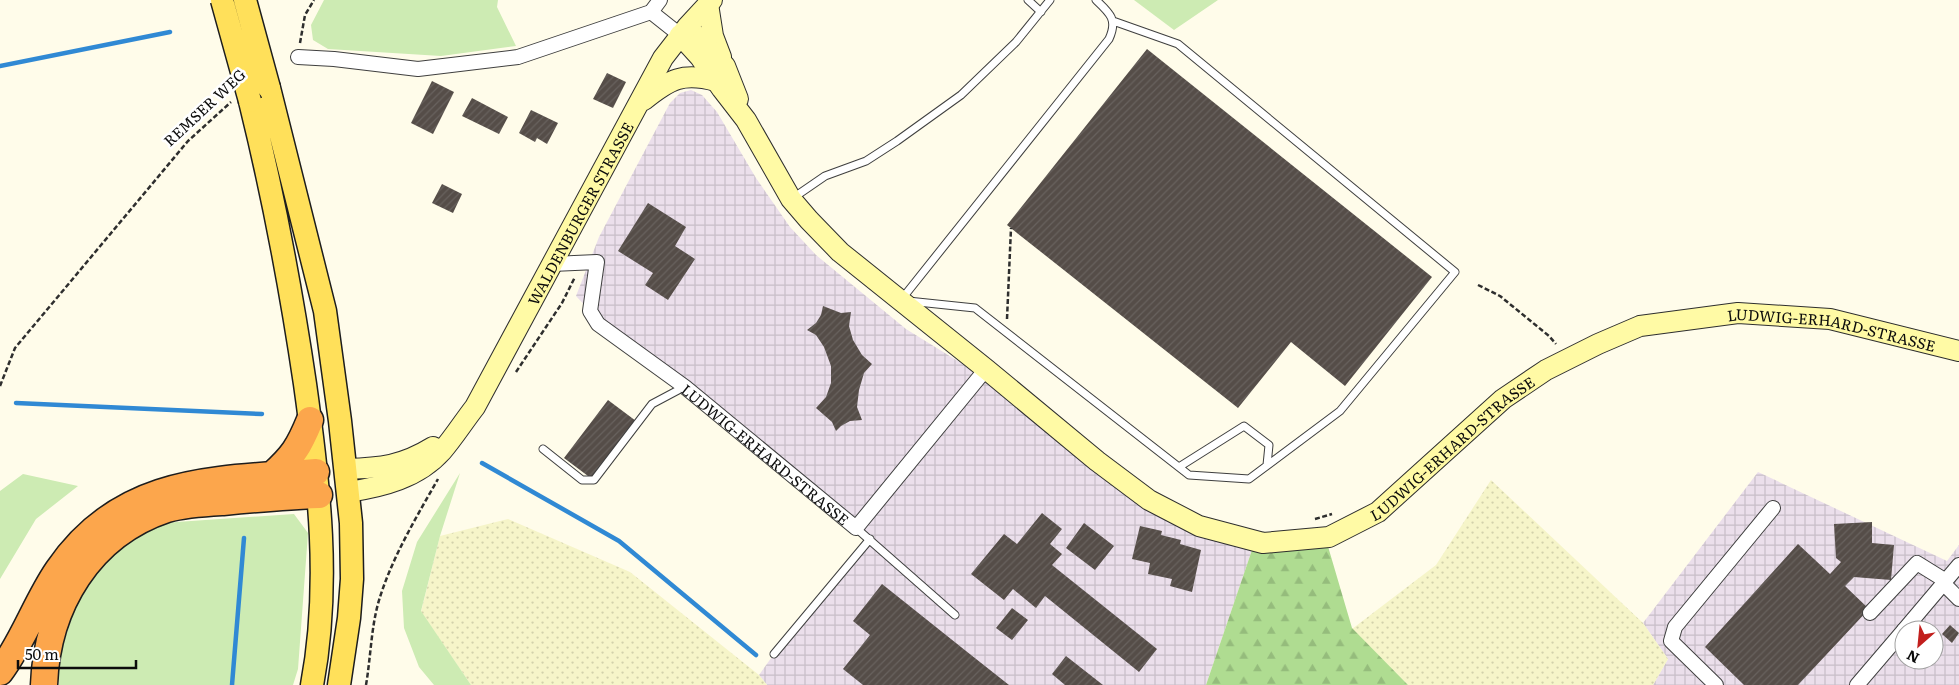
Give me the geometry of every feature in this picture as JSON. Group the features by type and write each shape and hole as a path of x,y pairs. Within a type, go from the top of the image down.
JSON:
{"highway":[{"path":"272,475 290,459 302,441 310,420"},
{"path":"0,672 22,640 48,588 63,564 81,541 110,516 127,506 164,490 223,479 272,475 317,483"},
{"path":"44,685 48,644 65,598 83,568 97,553 130,527 168,509 317,483"}],"main road":[{"path":"222,0 242,100 266,174 295,319 310,420 323,551 323,600 312,685"},
{"path":"245,0 325,311 346,469 351,523 352,579 340,685"},
{"path":"317,483 346,469"},
{"path":"317,483 348,492"}],"street":[{"path":"298,57 334,59 418,69 518,57 651,12 660,0"},
{"path":"638,104 663,85 672,81 720,74 713,36 710,2"},
{"name":"WALDENBURGER STRASSE","path":"348,492 384,486 409,476 441,452 475,407 486,390 663,58 683,31 710,2"},
{"path":"651,12 683,31"},
{"name":"LUDWIG-ERHARD-STRASSE","path":"683,31 719,58 720,74 791,199 808,220 840,252 1097,461 1149,500 1199,526 1262,543 1329,537 1378,512 1503,399 1546,370 1598,344 1640,326 1738,313 1830,319 1959,351"},
{"name":"LUDWIG-ERHARD-STRASSE","path":"552,264 597,262 590,311 598,324 684,387 856,528 986,369"},
{"name":"WALDENBURGER STRASSE","path":"346,469 383,468 402,462 421,454 455,432"},
{"path":"1716,685 1671,641 1673,634 1675,628 1773,508"},
{"path":"1870,614 1917,563 1945,582 1959,599"},
{"path":"1913,620 1959,565"},
{"path":"1857,685 1894,642"}],"lane":[{"path":"1028,0 1041,12"},
{"path":"791,199 824,176 866,161 898,141 961,95 1016,42 1050,0"},
{"path":"901,300 1109,39 1113,30 1113,21 1109,12 1096,0"},
{"path":"901,300 975,308 1189,475 1249,479 1340,411 1456,272 1178,44 1113,21"},
{"path":"543,449 582,480 594,480 652,404 684,387"},
{"path":"1179,467 1244,426 1269,445 1267,465"},
{"path":"856,528 955,615"},
{"path":"774,654 870,539"}],"path":[{"path":"298,57 305,15 314,0"},
{"name":"REMSER WEG","path":"0,386 15,348 188,141 242,100"},
{"path":"1007,333 1011,228"},
{"path":"515,374 562,303 581,263"},
{"path":"1478,285 1500,296 1549,336 1556,344"},
{"path":"1549,348 1563,341"},
{"path":"366,685 375,619 380,598 389,573 442,473"},
{"path":"1307,522 1333,514"}],"shaded area":[{"path":"691,90 702,95 717,112 756,178 790,227 816,255 906,329 961,363 1093,465 1252,550 1206,685 767,685 759,675 774,654 869,539 590,311 576,296 599,237 670,103 680,93"},
{"path":"1758,472 1947,561 1959,545 1959,685 1653,685 1668,659 1643,623"}],"green space":[{"path":"324,0 498,0 497,7 516,46 441,56 328,49 313,40 311,25"},
{"path":"1134,0 1218,0 1174,30"},
{"path":"460,473 440,536 421,611 471,685 434,685 419,667 404,628 402,591 417,542"},
{"path":"23,474 78,486 36,519 0,579 0,491"},
{"path":"1491,480 1643,623 1668,659 1653,685 1408,685 1352,629 1436,565"},
{"path":"294,514 308,533 298,669 293,685 59,685 57,663 79,596 114,550 162,523"},
{"path":"508,519 630,572 759,675 767,685 471,685 421,612 440,536"},
{"path":"1327,543 1352,628 1408,685 1206,685 1252,550"}],"building":[{"path":"1147,49 1432,277 1345,386 1291,342 1238,408 1007,225"},
{"path":"607,73 626,82 613,108 593,99"},
{"path":"432,81 454,92 433,134 411,123"},
{"path":"472,98 508,117 499,134 462,116"},
{"path":"531,110 558,123 547,144 537,138 535,142 519,133"},
{"path":"442,184 462,194 453,213 432,203"},
{"path":"648,203 686,227 675,246 695,259 668,300 645,285 653,273 618,251"},
{"path":"823,306 841,313 851,312 849,326 853,340 862,355 872,364 864,373 859,390 857,407 862,420 850,421 836,431 832,422 816,408 826,397 831,383 831,366 824,347 816,335 807,330 816,323 821,315"},
{"path":"608,400 636,421 592,479 564,458"},
{"path":"1042,513 1062,529 1050,544 1062,554 1052,565 1157,649 1139,672 1045,596 1036,608 1013,589 1004,600 971,574 1004,534 1017,544"},
{"path":"1872,522 1872,543 1894,545 1891,580 1854,577 1845,586 1869,609 1798,685 1744,685 1705,647 1798,544 1830,574 1841,562 1836,558 1834,524"},
{"path":"1084,523 1114,546 1095,570 1066,548"},
{"path":"1140,526 1162,531 1161,535 1181,540 1180,544 1201,550 1192,592 1170,586 1172,579 1148,574 1150,563 1132,559"},
{"path":"882,584 1009,685 863,685 843,669 870,635 853,621"},
{"path":"1012,608 1028,620 1012,640 996,628"},
{"path":"1950,625 1959,633 1952,643 1944,636 1944,632"},
{"path":"1066,656 1103,685 1065,685 1052,674"}],"waterway":[{"path":"0,66 170,32"},
{"path":"16,403 262,414"},
{"path":"482,463 619,541 756,655"},
{"path":"232,685 244,538"}]}
